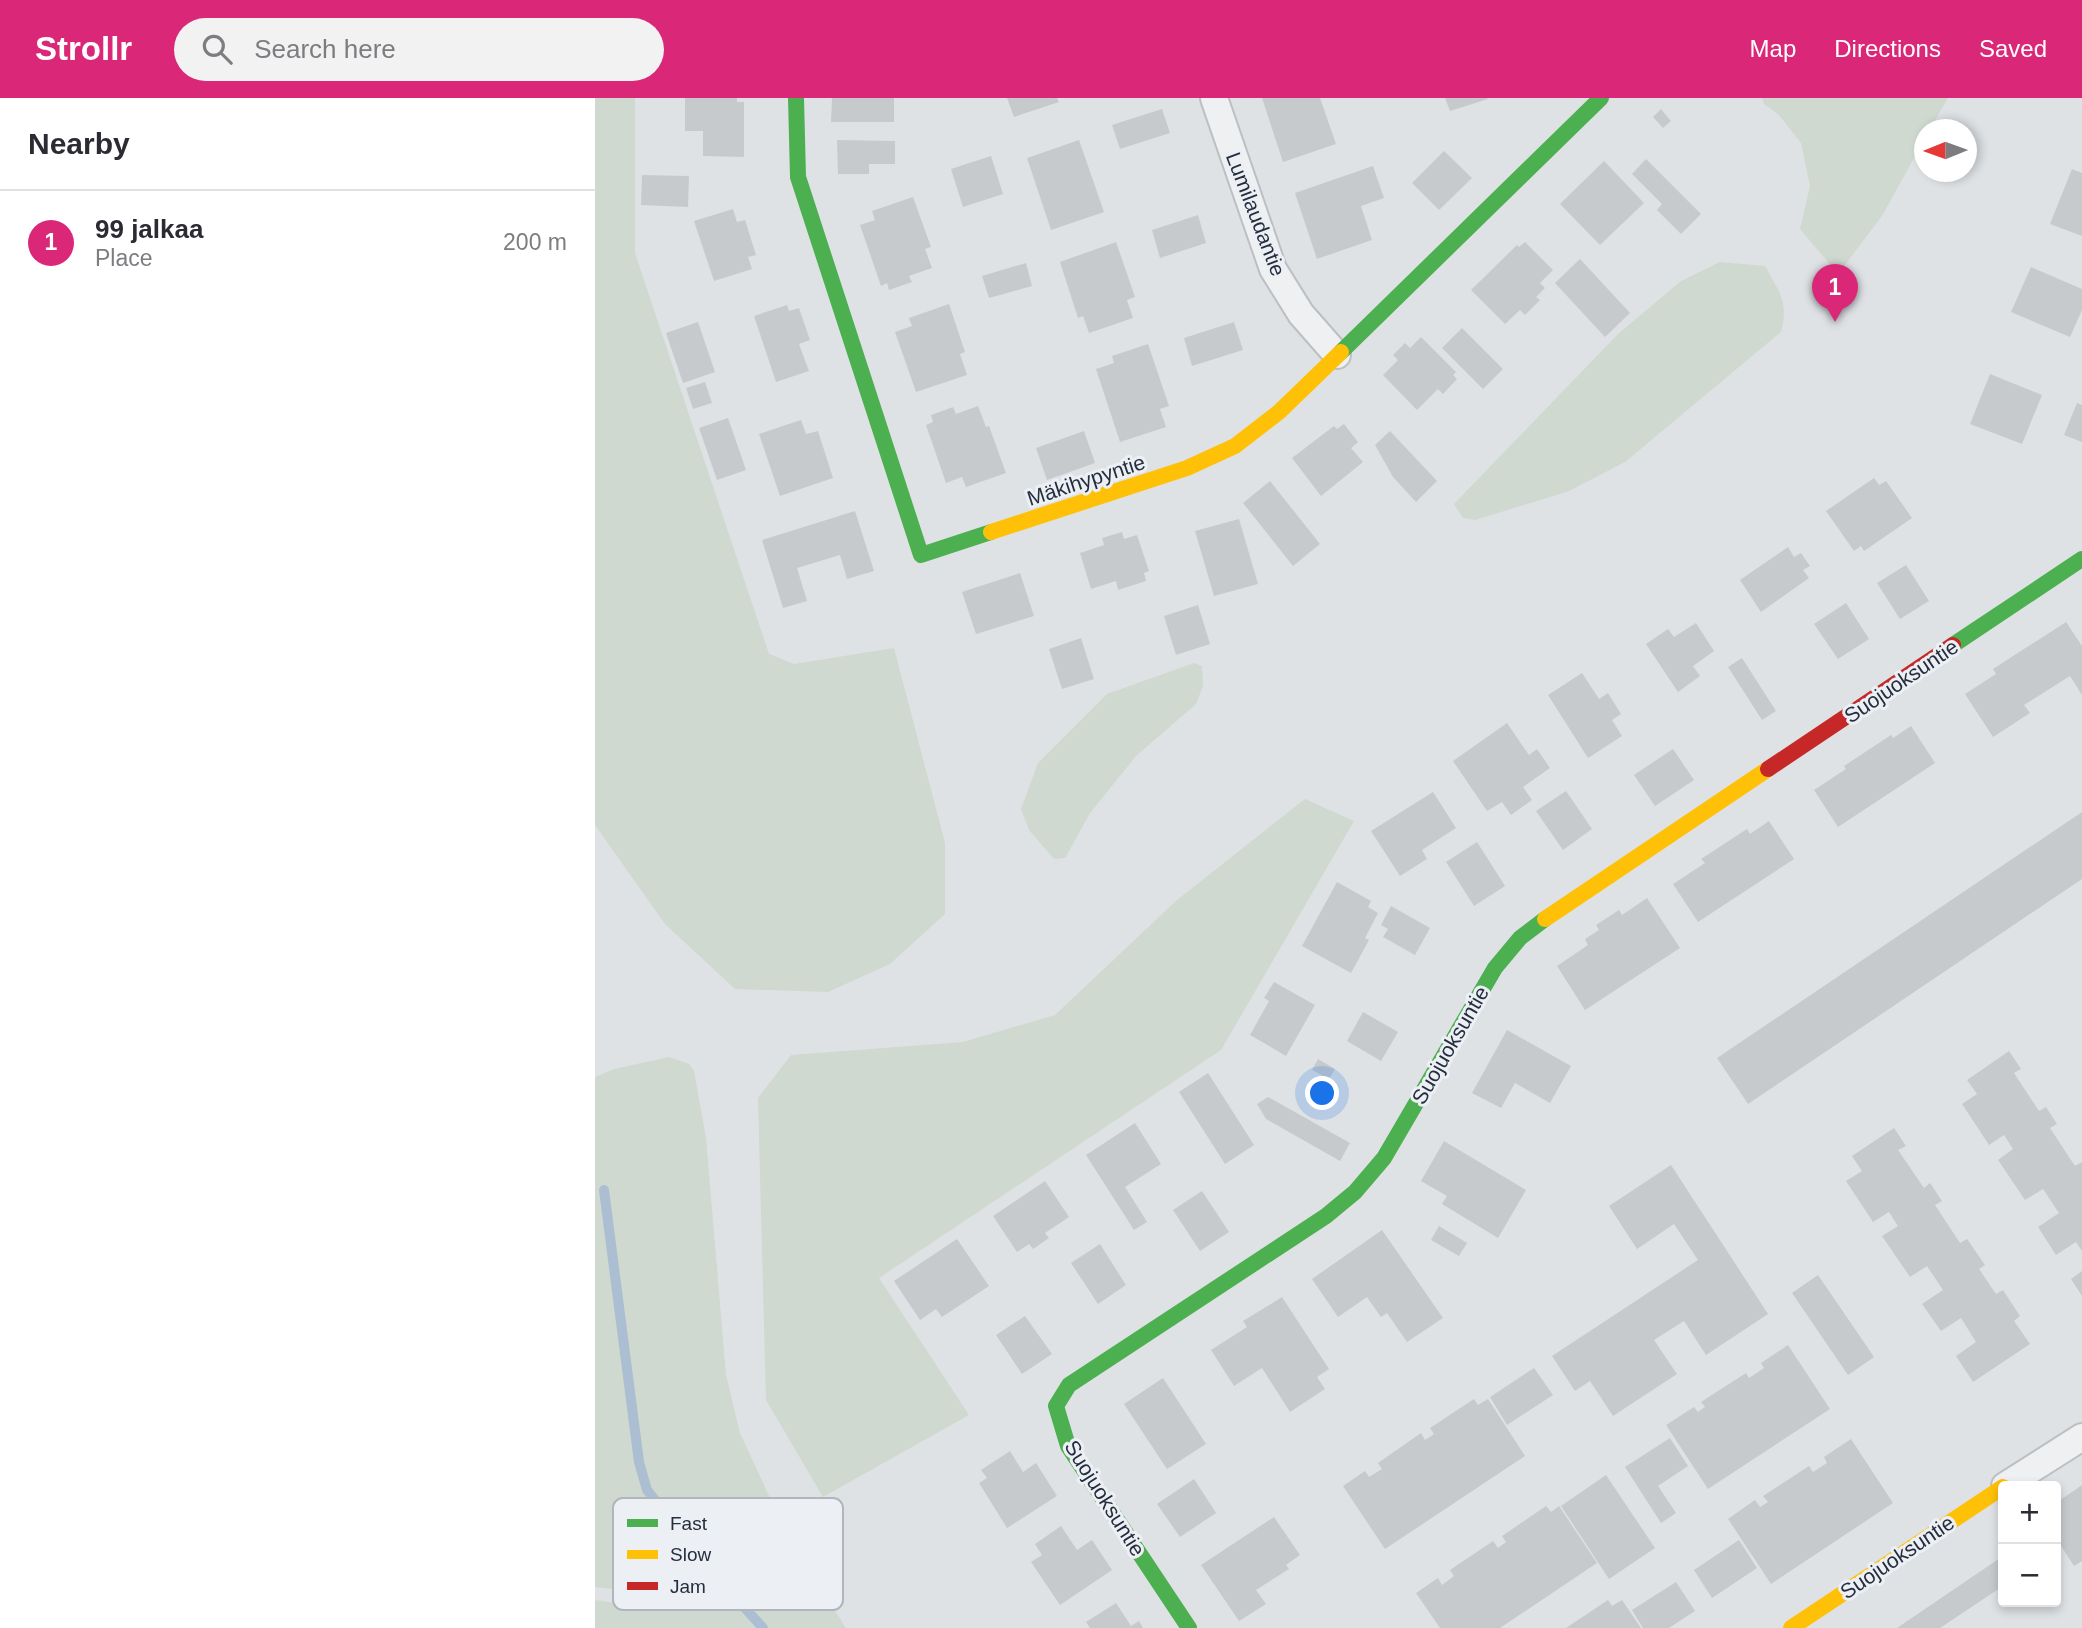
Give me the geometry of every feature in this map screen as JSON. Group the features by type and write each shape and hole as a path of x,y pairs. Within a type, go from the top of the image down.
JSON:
{"street":[{"name":"Mäkihypyntie","path":"796,98 798,177 921,555 1143,484 1217,455 1254,433 1445,253 1601,98"},
{"name":"Lumilaudantie","path":"1214,98 1273,270 1301,314 1337,355"},
{"name":"Suojuoksuntie","path":"1189,1628 1068,1446 1056,1406 1069,1385 1326,1216 1355,1192 1384,1158 1495,968 1520,938 1547,917 2082,559"},
{"name":"Suojuoksuntie","path":"2013,1481 2082,1437"},
{"name":"Suojuoksuntie","path":"1791,1628 1998,1491"}],"shaded area":[{"path":"595,98 635,98 635,253 769,654 794,664 894,648 945,843 945,914 890,964 828,992 735,989 665,924 595,825"},
{"path":"1762,98 1948,98 1936,119 1914,119 1914,158 1882,216 1838,274 1800,229 1810,186 1801,143 1779,115 1764,104"},
{"path":"1720,262 1765,266 1783,304 1781,332 1625,462 1569,491 1475,520 1463,518 1454,504 1618,334 1681,281"},
{"path":"1194,663 1202,666 1203,686 1196,704 1136,756 1090,813 1065,858 1054,859 1029,830 1021,809 1038,763 1107,694"},
{"path":"1305,799 1354,821 1221,1050 879,1278 969,1415 823,1497 766,1400 758,1098 791,1055 963,1042 1055,1015 1177,900"},
{"path":"669,1057 689,1064 694,1071 706,1138 726,1375 740,1433 770,1498 613,1498 613,1589 595,1587 595,1077 614,1069"},
{"path":"595,1600 613,1602 613,1610 835,1610 846,1628 595,1628"}],"building":[{"path":"685,98 737,98 737,102 744,102 744,157 703,156 703,131 685,131"},
{"path":"832,98 894,98 894,122 831,122"},
{"path":"1007,98 1057,98 1059,102 1014,117"},
{"path":"1262,98 1320,98 1336,144 1283,162"},
{"path":"1445,98 1487,98 1488,99 1450,111"},
{"path":"1162,109 1170,133 1120,149 1112,125"},
{"path":"1661,109 1671,121 1663,128 1653,117"},
{"path":"837,140 895,141 895,164 869,164 869,174 838,174"},
{"path":"1079,140 1104,212 1051,230 1027,158"},
{"path":"1444,151 1472,178 1439,210 1412,183"},
{"path":"991,156 1003,194 963,207 951,169"},
{"path":"1646,159 1701,214 1681,234 1657,210 1662,204 1632,174"},
{"path":"1604,161 1644,203 1600,245 1560,204"},
{"path":"1373,166 1384,198 1361,206 1372,240 1317,259 1295,193"},
{"path":"2072,169 2082,173 2082,236 2050,224"},
{"path":"642,175 689,176 688,207 641,205"},
{"path":"913,197 931,247 925,249 932,268 909,276 912,282 889,290 887,283 881,286 860,225 875,220 872,211"},
{"path":"733,209 737,222 745,220 756,255 748,257 752,269 714,281 694,221"},
{"path":"1198,215 1206,243 1160,258 1152,230"},
{"path":"1116,242 1135,297 1127,300 1133,318 1089,333 1083,316 1078,318 1060,262"},
{"path":"1525,242 1553,270 1540,283 1545,288 1536,297 1540,300 1525,315 1520,310 1505,324 1471,290 1517,245 1519,247"},
{"path":"1580,259 1630,313 1605,337 1555,283"},
{"path":"1026,263 1032,286 989,298 982,276"},
{"path":"2031,267 2082,289 2082,310 2070,337 2011,312"},
{"path":"949,304 965,352 960,354 967,375 916,392 895,332 912,326 909,318"},
{"path":"787,305 789,311 799,308 810,340 799,344 809,371 776,382 754,316"},
{"path":"698,322 715,372 683,383 666,333"},
{"path":"1234,322 1243,350 1192,366 1184,338"},
{"path":"1462,328 1503,369 1483,389 1442,348"},
{"path":"1421,337 1456,372 1453,375 1457,379 1443,394 1438,389 1417,410 1383,375 1398,360 1393,355 1405,343 1410,348"},
{"path":"1148,344 1169,406 1160,409 1166,427 1120,442 1096,369 1114,363 1112,356"},
{"path":"1990,374 2042,395 2022,444 1970,424"},
{"path":"705,382 712,403 693,409 686,388"},
{"path":"2077,403 2082,405 2082,442 2064,435"},
{"path":"978,406 986,427 989,426 1006,473 966,487 962,477 946,483 926,425 933,422 931,415 953,407 956,414"},
{"path":"728,418 746,470 717,480 699,428"},
{"path":"801,420 806,434 818,431 833,478 780,496 759,434"},
{"path":"1344,424 1358,442 1351,448 1363,462 1321,496 1292,458 1334,426 1337,429"},
{"path":"1084,431 1095,463 1047,480 1036,448"},
{"path":"1390,431 1437,481 1416,502 1393,477 1375,445"},
{"path":"1874,478 1879,485 1886,481 1912,518 1864,551 1861,546 1854,551 1826,511"},
{"path":"1270,481 1320,544 1293,566 1243,503"},
{"path":"855,511 874,571 847,579 840,555 797,568 807,601 783,608 762,540"},
{"path":"1239,519 1258,584 1214,596 1195,531"},
{"path":"1122,532 1124,539 1137,535 1149,571 1144,573 1146,581 1118,590 1116,581 1091,589 1080,553 1104,545 1102,538"},
{"path":"1788,547 1794,557 1801,553 1810,566 1803,570 1809,578 1761,612 1740,580"},
{"path":"1906,565 1929,601 1900,619 1877,583"},
{"path":"1020,573 1034,616 976,634 962,592"},
{"path":"1846,603 1869,639 1838,659 1814,624"},
{"path":"1198,605 1210,644 1176,655 1164,616"},
{"path":"2066,622 2082,646 2082,695 2070,676 2024,705 2030,713 1993,737 1965,694 1996,674 1993,669"},
{"path":"1696,623 1714,651 1693,666 1700,676 1678,692 1646,644 1668,629 1674,637"},
{"path":"1081,638 1094,679 1062,689 1049,649"},
{"path":"1742,658 1776,711 1762,720 1728,667"},
{"path":"1582,673 1599,699 1608,693 1621,714 1612,720 1622,736 1588,758 1548,695"},
{"path":"1507,723 1529,755 1537,749 1550,768 1523,787 1532,800 1511,815 1502,802 1487,811 1453,761"},
{"path":"1911,726 1935,763 1838,827 1814,790 1846,769 1844,766 1891,735 1893,738"},
{"path":"1673,749 1694,780 1655,806 1634,775"},
{"path":"1566,791 1592,829 1563,850 1536,811"},
{"path":"1433,792 1456,828 1422,850 1427,859 1400,876 1371,831"},
{"path":"2082,812 2082,879 1748,1104 1717,1058"},
{"path":"1769,821 1794,859 1698,922 1673,884 1705,863 1701,859 1747,829 1750,834"},
{"path":"1477,842 1505,886 1474,906 1446,862"},
{"path":"1337,882 1371,901 1368,907 1378,913 1365,938 1369,940 1351,973 1302,946"},
{"path":"1647,898 1680,948 1585,1010 1557,966 1588,945 1585,939 1599,930 1596,925 1619,910 1622,915"},
{"path":"1391,906 1430,928 1415,955 1383,937 1388,929 1381,925"},
{"path":"1274,982 1315,1005 1286,1056 1250,1035 1269,1001 1264,998"},
{"path":"1363,1012 1398,1032 1381,1061 1347,1041"},
{"path":"1507,1030 1571,1066 1550,1103 1515,1083 1501,1108 1472,1093"},
{"path":"2009,1051 2021,1069 2014,1073 2039,1111 2046,1107 2057,1124 2050,1128 2075,1166 2082,1162 2082,1251 2076,1242 2056,1255 2038,1227 2059,1213 2043,1189 2025,1200 1998,1160 2013,1149 2004,1135 1989,1145 1962,1104 1977,1094 1967,1080"},
{"path":"1318,1059 1335,1069 1329,1079 1312,1070"},
{"path":"1208,1073 1254,1145 1225,1164 1179,1092"},
{"path":"1268,1097 1350,1143 1340,1161 1266,1119 1257,1104"},
{"path":"1135,1123 1161,1164 1125,1187 1147,1222 1134,1230 1086,1155"},
{"path":"1894,1128 1906,1146 1898,1150 1924,1188 1930,1183 1942,1201 1935,1205 1960,1243 1967,1239 1985,1265 1979,1269 1996,1294 2003,1290 2020,1316 2014,1321 2030,1344 1973,1382 1956,1356 1976,1342 1961,1318 1941,1331 1922,1304 1943,1290 1927,1266 1910,1277 1882,1236 1898,1226 1889,1212 1873,1222 1846,1181 1862,1171 1852,1156"},
{"path":"1444,1141 1526,1190 1498,1238 1442,1204 1447,1196 1421,1181"},
{"path":"1671,1165 1768,1314 1706,1355 1684,1321 1654,1340 1677,1374 1613,1416 1590,1381 1575,1391 1552,1356 1698,1260 1674,1224 1637,1249 1609,1206"},
{"path":"1045,1181 1069,1217 1045,1233 1049,1238 1033,1249 1029,1244 1017,1252 993,1216"},
{"path":"1202,1191 1229,1232 1200,1251 1173,1210"},
{"path":"1439,1226 1467,1243 1459,1256 1431,1240"},
{"path":"1382,1230 1443,1318 1407,1342 1387,1313 1381,1317 1367,1297 1338,1317 1312,1279"},
{"path":"957,1239 989,1286 942,1317 936,1309 920,1320 894,1281"},
{"path":"1100,1244 1126,1285 1098,1304 1071,1263"},
{"path":"2082,1271 2082,1296 2071,1279"},
{"path":"1818,1275 1874,1357 1848,1375 1792,1293"},
{"path":"1282,1297 1329,1369 1317,1377 1325,1389 1290,1412 1262,1368 1234,1386 1211,1350 1247,1327 1243,1321"},
{"path":"1025,1316 1052,1354 1022,1374 996,1335"},
{"path":"1788,1345 1830,1409 1708,1489 1666,1425 1694,1407 1698,1412 1705,1407 1701,1402 1746,1373 1749,1378 1764,1368 1761,1363"},
{"path":"1534,1368 1553,1395 1507,1425 1490,1397"},
{"path":"1163,1378 1206,1444 1167,1469 1124,1404"},
{"path":"1474,1399 1478,1405 1488,1399 1525,1456 1385,1549 1343,1486 1365,1471 1369,1477 1382,1469 1378,1463 1421,1433 1425,1440 1434,1434 1430,1428"},
{"path":"1670,1438 1688,1466 1658,1486 1676,1513 1661,1523 1625,1467"},
{"path":"1851,1439 1893,1503 1771,1584 1728,1519 1755,1500 1760,1507 1768,1502 1763,1496 1809,1466 1813,1472 1827,1463 1824,1457"},
{"path":"1010,1451 1023,1472 1036,1463 1057,1496 1007,1528 979,1483 987,1478 981,1470"},
{"path":"1606,1475 1655,1548 1609,1579 1561,1506"},
{"path":"1194,1479 1216,1513 1180,1537 1157,1504"},
{"path":"2082,1485 2082,1561 2074,1566 2061,1546 2061,1500"},
{"path":"1546,1506 1551,1512 1559,1506 1597,1563 1500,1628 1440,1628 1416,1593 1438,1578 1442,1585 1454,1576 1450,1570 1493,1541 1498,1548 1506,1542 1502,1536"},
{"path":"1274,1517 1300,1555 1286,1565 1289,1569 1256,1590 1266,1604 1239,1621 1201,1565"},
{"path":"1061,1526 1077,1550 1092,1540 1112,1570 1060,1605 1031,1562 1042,1555 1035,1544"},
{"path":"1739,1540 1757,1568 1712,1598 1694,1570"},
{"path":"1998,1559 1998,1589 1940,1628 1897,1628"},
{"path":"1676,1582 1695,1611 1669,1628 1643,1628 1632,1610"},
{"path":"1608,1600 1612,1606 1622,1600 1641,1628 1566,1628"},
{"path":"1116,1603 1131,1626 1139,1621 1143,1628 1090,1628 1086,1622"}],"waterway":[{"path":"604,1190 639,1462 647,1490 653,1498"},
{"path":"747,1610 763,1628"}],"traffic: fast":[{"path":"796,98 798,177 921,555 991,532"},
{"path":"1341,352 1601,98"},
{"path":"1953,645 2082,559"},
{"path":"1189,1628 1068,1446 1056,1406 1069,1385 1326,1216 1355,1192 1384,1158 1495,968 1520,938 1545,919"}],"traffic: slow":[{"path":"991,532 1187,468 1235,446 1279,412 1341,352"},
{"path":"1545,919 1768,769"},
{"path":"1791,1628 1998,1490"}],"traffic: jam":[{"path":"1768,769 1953,645"}],"place":[{"name":"99 jalkaa","path":"1835,322"}]}
